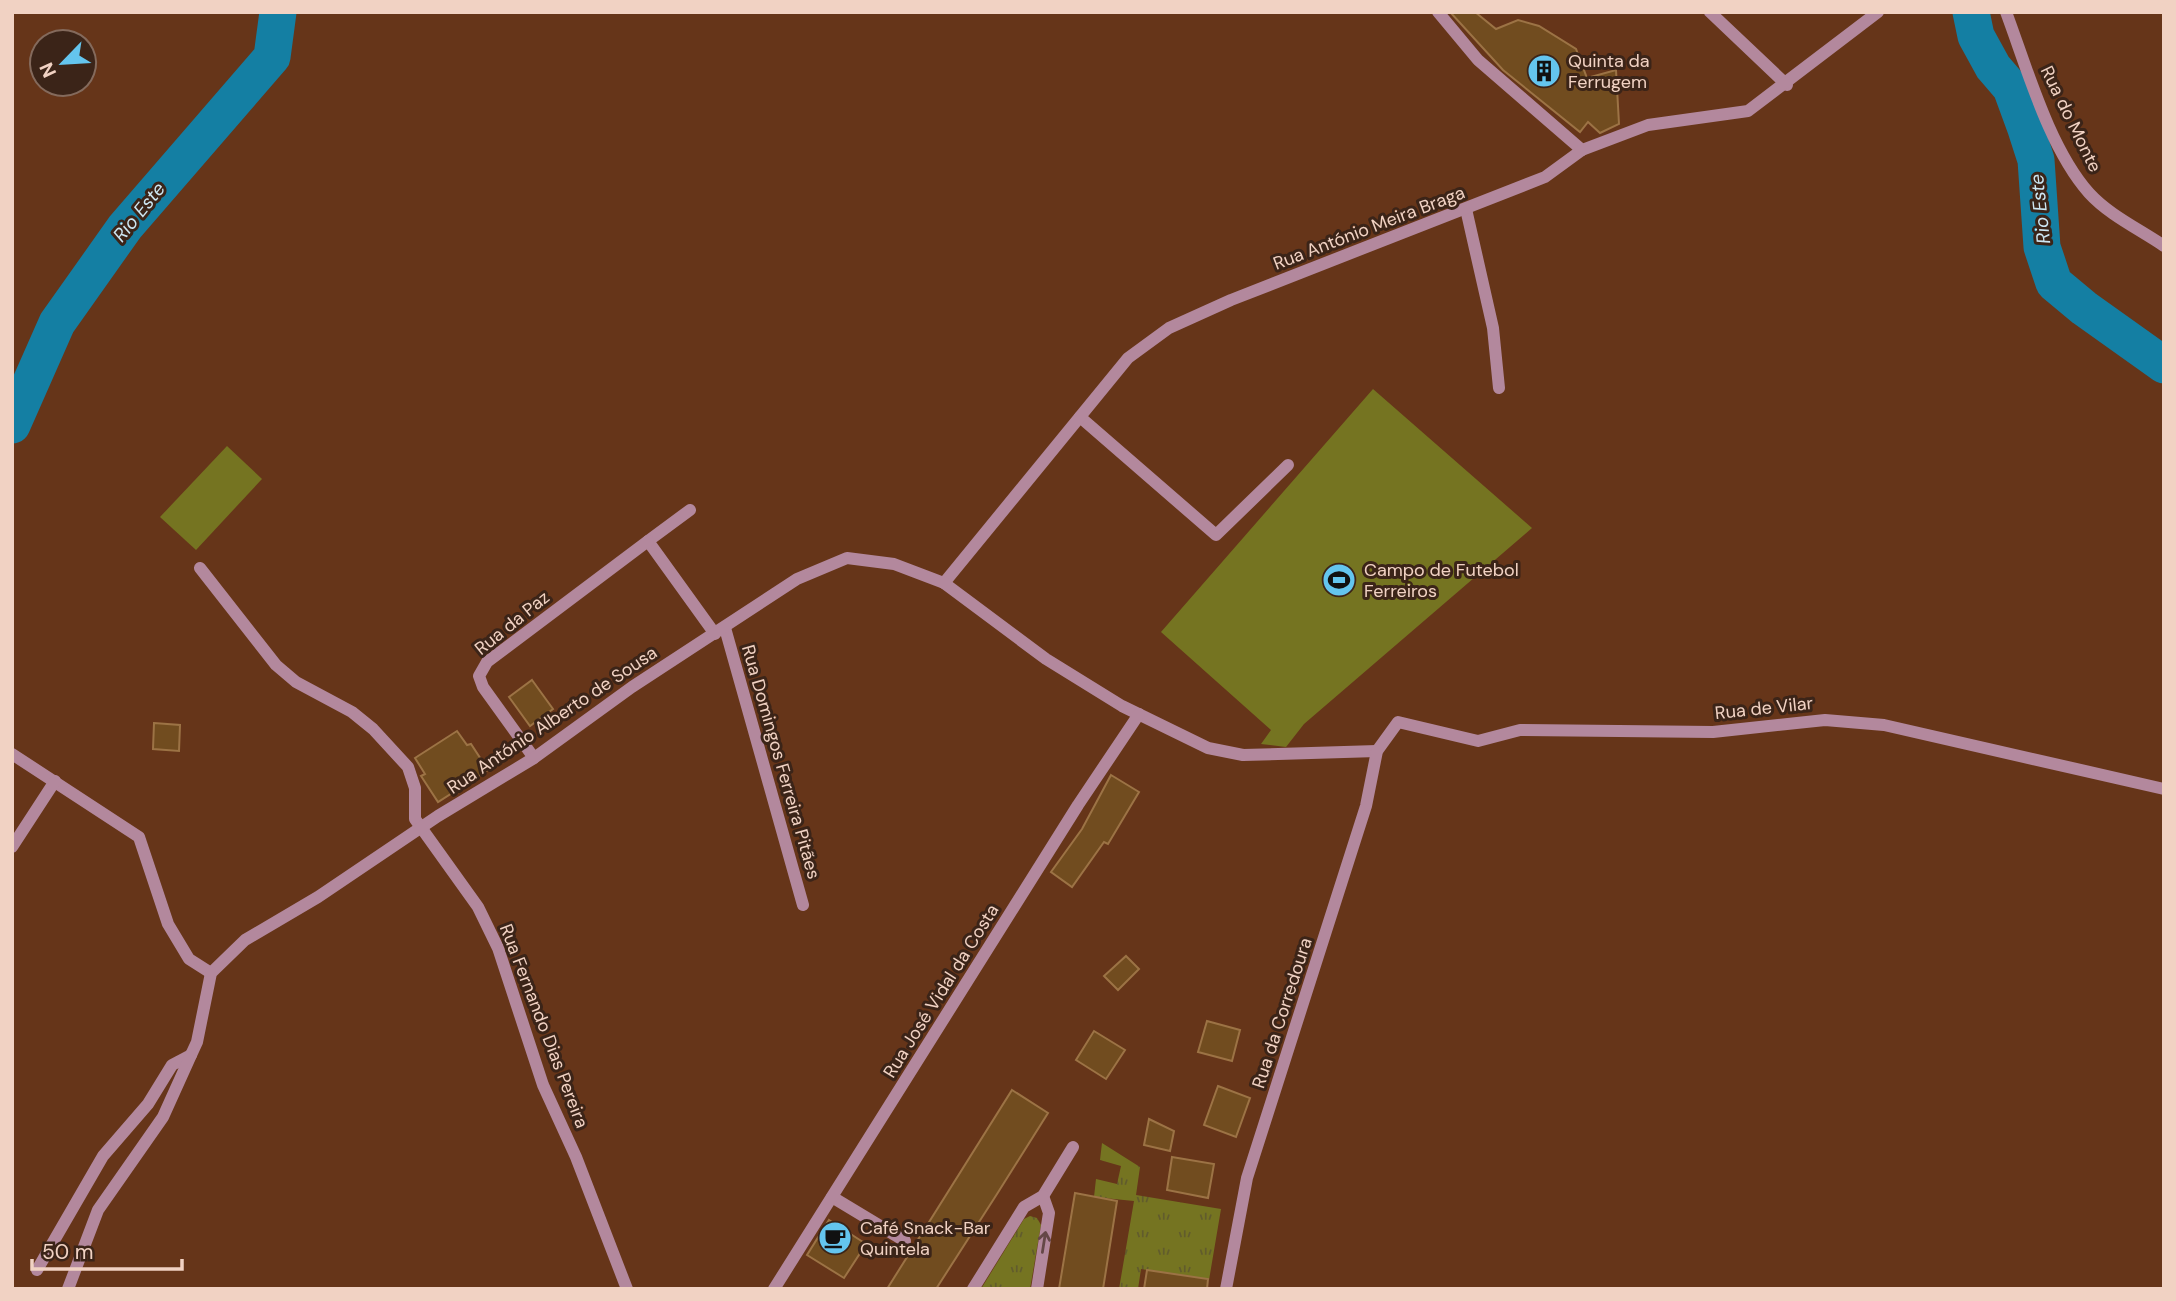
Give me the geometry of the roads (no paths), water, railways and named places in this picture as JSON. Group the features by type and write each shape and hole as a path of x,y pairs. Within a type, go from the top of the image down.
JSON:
{"street":[{"path":"1438,12 1478,60 1582,150"},
{"path":"1710,12 1787,85"},
{"name":"Rua António Meira Braga","path":"938,581 1128,358 1169,328 1231,300 1545,177 1582,150 1648,125 1748,111 1787,85 1878,12"},
{"name":"Rua do Monte","path":"2006,12 2046,115 2072,170 2108,210 2164,246"},
{"path":"1466,209 1493,328 1499,388"},
{"path":"1080,417 1216,536 1289,465"},
{"name":"Rua da Paz","path":"534,758 483,687 479,676 481,669 510,644 690,510"},
{"path":"648,541 720,631"},
{"name":"Rua António Alberto de Sousa","path":"211,973 245,940 318,897 421,828 534,758 632,687 797,579 847,558 894,564 938,581"},
{"path":"200,568 276,666 296,682 352,712 373,729 408,767 415,788 413,809 421,828"},
{"path":"938,581 1046,659 1139,714 1208,748 1243,755 1377,751"},
{"name":"Rua Domingos Ferreira Pitães","path":"720,631 803,905"},
{"name":"Rua José Vidal da Costa","path":"774,1289 1078,805 1139,714"},
{"name":"Rua de Vilar","path":"1377,751 1398,722 1478,741 1520,730 1713,732 1849,720 1884,725 2164,789"},
{"name":"Rua da Corredoura","path":"1226,1289 1247,1178 1366,806 1377,751"},
{"path":"12,754 139,837 168,924 189,959 211,973 197,1042 163,1117 97,1210 68,1289"},
{"path":"12,847 55,781"},
{"name":"Rua Fernando Dias Pereira","path":"421,828 478,907 498,948 543,1085 576,1157 626,1289"},
{"path":"37,1270 103,1156 148,1104 172,1065 191,1055"},
{"path":"973,1289 1024,1207 1043,1196 1073,1147"},
{"path":"1037,1289 1049,1213 1043,1196"},
{"path":"832,1197 905,1241"}],"waterway":[{"name":"Rio Este","path":"12,425 57,323 125,227 272,57 278,12"},
{"name":"Rio Este","path":"1971,12 1976,36 1993,67 2011,88 2036,160 2042,247 2054,283 2084,308 2164,365"}],"place":[{"name":"Quinta da Ferrugem","path":"1544,71"},
{"name":"Campo de Futebol Ferreiros","path":"1339,580"},
{"name":"Café Snack-Bar Quintela","path":"835,1238"}]}
